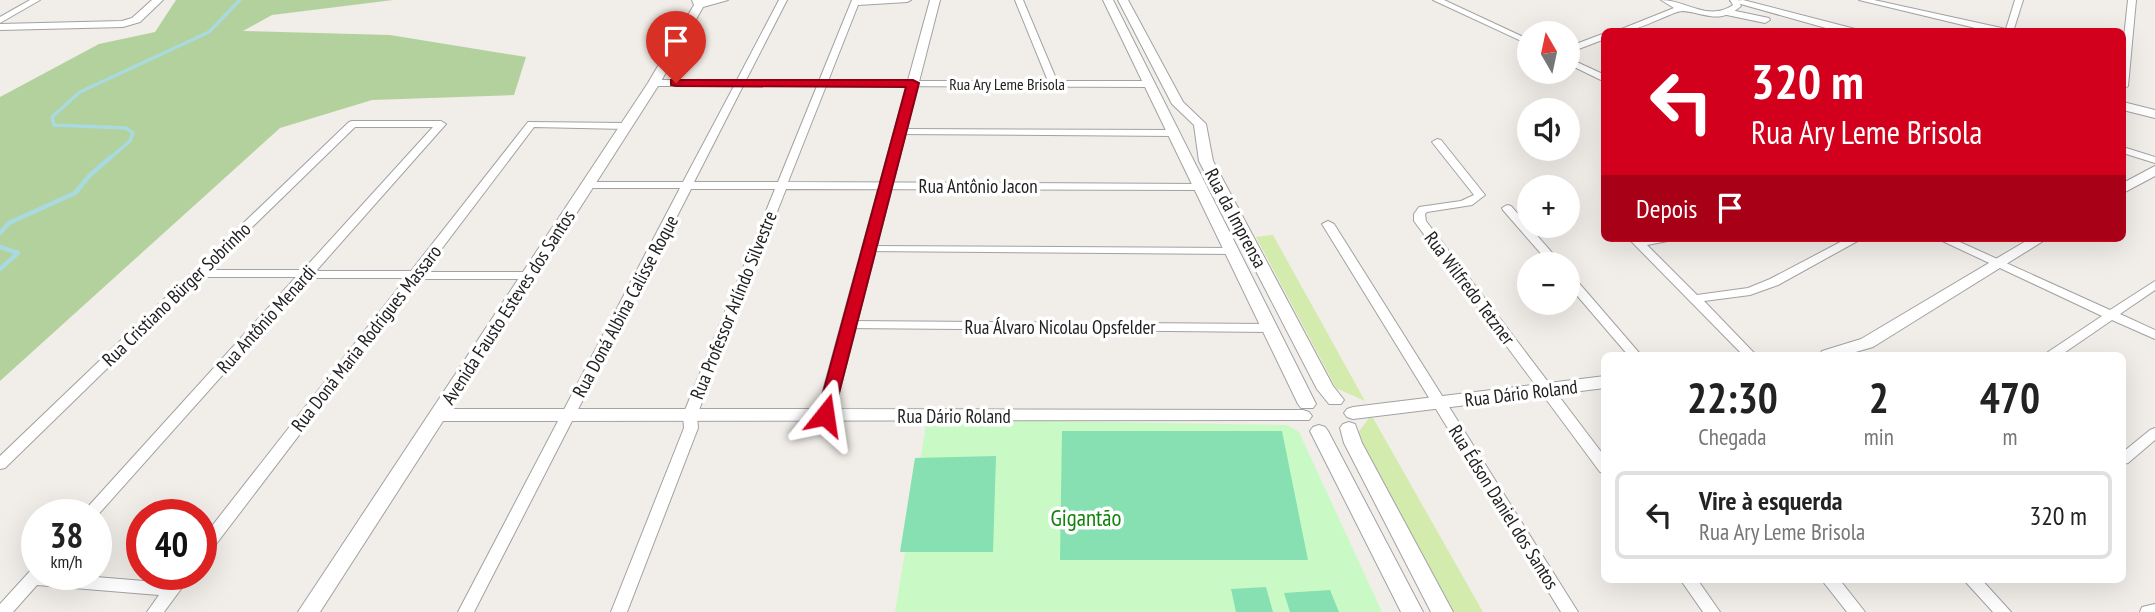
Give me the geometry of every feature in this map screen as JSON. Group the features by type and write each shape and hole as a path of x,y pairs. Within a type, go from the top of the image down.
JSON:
{"street":[{"path":"0,19 36,0"},
{"path":"0,27 106,27 136,20 158,0"},
{"path":"698,2 723,0"},
{"name":"Rua Doná Albina Calisse Roque","path":"466,612 783,0"},
{"path":"855,2 907,0"},
{"path":"825,415 935,0"},
{"path":"1019,0 1054,84"},
{"name":"Rua da Imprensa","path":"1108,0 1271,328 1305,410 1307,424 1319,431 1412,612"},
{"path":"900,132 1203,132 1200,124 1178,104 1123,0"},
{"path":"1437,0 1517,37"},
{"path":"1665,0 1681,8 1704,13 1726,12 1800,28"},
{"path":"1863,0 1989,28"},
{"path":"1905,9 1910,0"},
{"path":"2008,28 2019,0"},
{"path":"2126,57 2132,0"},
{"path":"1726,12 1737,6 1735,1 1840,28"},
{"name":"Avenida Fausto Esteves dos Santos","path":"310,612 654,83 698,2"},
{"name":"Rua Professor Arlíndo Silvestre","path":"619,612 691,428 690,415 855,2"},
{"path":"1628,28 1681,8"},
{"path":"1580,45 1601,38"},
{"path":"1580,67 1601,77"},
{"name":"Rua Ary Leme Brisola","path":"654,83 1150,85"},
{"path":"2126,96 2155,103"},
{"path":"2126,107 2155,114"},
{"name":"Rua Cristiano Bürger Sobrinho","path":"0,464 352,124 441,124"},
{"name":"Rua Antônio Menardi","path":"104,499 441,124"},
{"name":"Rua Doná Maria Rodrigues Massaro","path":"217,531 531,124 626,126"},
{"name":"Rua da Imprensa","path":"1203,132 1206,161 1326,389 1351,421"},
{"name":"Rua Wilfredo Tetzner","path":"1437,142 1480,195 1476,200 1465,203 1423,209 1419,214 1420,221 1601,463"},
{"path":"2126,151 2155,160"},
{"path":"2126,187 2155,170"},
{"name":"Rua Antônio Jacon","path":"587,185 1201,187"},
{"path":"1507,208 1546,252"},
{"name":"Rua Édson Daniel dos Santos","path":"1328,224 1570,612"},
{"path":"1638,242 1746,352"},
{"path":"1694,299 1750,291 1849,242"},
{"path":"1951,242 2155,335"},
{"path":"1838,352 1867,343 2034,242"},
{"path":"869,249 1233,251"},
{"path":"198,273 528,276"},
{"path":"2057,352 2155,285"},
{"path":"1580,292 1632,352"},
{"name":"Rua Álvaro Nicolau Opsfelder","path":"849,326 1271,328"},
{"name":"Rua Dário Roland","path":"1351,421 1439,402 1601,383"},
{"path":"1305,410 1314,400 1335,400"},
{"name":"Rua Dário Roland","path":"438,415 825,415 1305,410"},
{"path":"1319,431 1341,432 1351,421"},
{"path":"1351,421 1353,443 1442,612"},
{"path":"2126,457 2155,433"},
{"path":"1691,583 1712,612"},
{"path":"1832,583 1857,612"},
{"path":"1974,583 2003,612"},
{"path":"3,612 23,590"},
{"path":"155,612 172,590"},
{"path":"2148,612 2155,611"}],"green space":[{"path":"176,0 393,0 272,15 243,31 390,35 526,57 514,95 372,100 280,128 0,381 0,97 99,44 155,32"},
{"path":"1273,235 1365,401 1336,388 1256,237"},
{"path":"1371,415 1483,612 1452,612 1448,609 1358,433"},
{"name":"Gigantão","path":"927,419 1287,425 1299,432 1382,612 895,612"},
{"path":"1062,431 1282,431 1308,560 1060,560"},
{"path":"996,456 993,552 900,552 915,458"},
{"path":"1266,587 1273,612 1236,612 1231,589"},
{"path":"1330,590 1339,612 1290,612 1284,593"}],"waterway":[{"path":"109,159 130,141 133,133 126,128 54,125 52,117 80,92 209,32 240,0"},
{"path":"0,233 9,223 75,193 90,175 111,157"},
{"path":"0,247 18,253 0,269"}],"route":[{"path":"676,83 913,83 825,415"}]}
